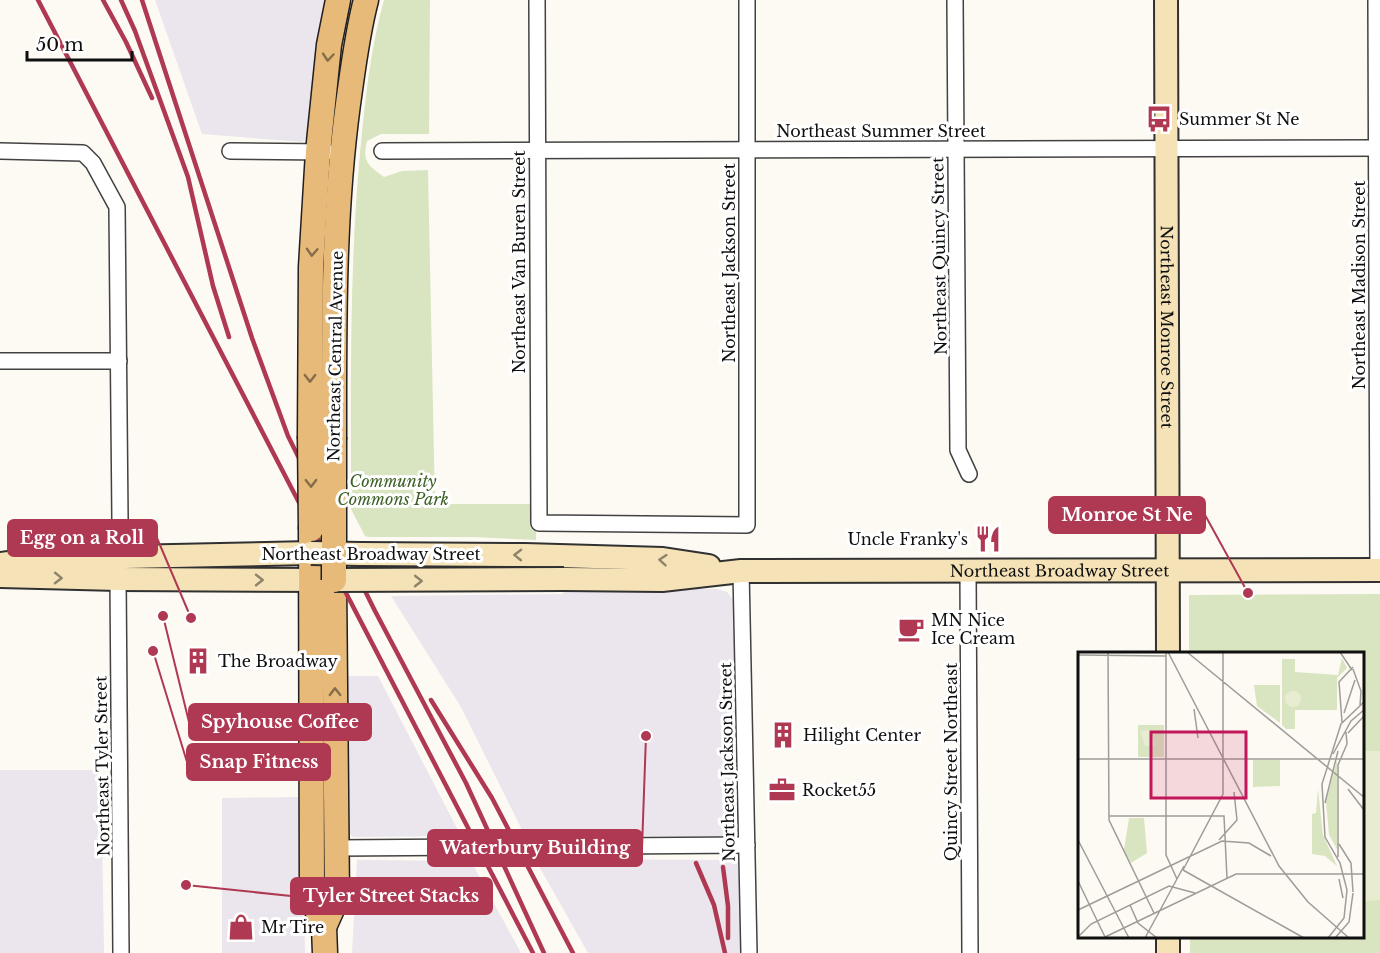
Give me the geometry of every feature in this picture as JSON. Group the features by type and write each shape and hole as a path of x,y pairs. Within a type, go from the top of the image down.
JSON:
{"main road":[{"name":"Northeast Central Avenue","path":"322,553 334,437 334,268 329,45 338,0"},
{"name":"Northeast Central Avenue","path":"324,953 324,927 312,898 312,813 322,553 310,436 311,277 330,152 366,0"},
{"name":"Northeast Monroe Street","path":"1166,0 1168,652"},
{"name":"Northeast Broadway Street","path":"0,564 48,559 322,553 562,556 663,560 741,571"},
{"name":"Northeast Broadway Street","path":"0,576 232,580 662,580 741,571 1379,570"},
{"name":"Northeast Central Avenue","path":"322,580 337,814 337,898 324,927"}],"street":[{"name":"Northeast Van Buren Street","path":"537,0 539,523"},
{"name":"Northeast Jackson Street","path":"539,523 747,525 747,0"},
{"name":"Northeast Quincy Street","path":"955,0 958,450 969,474"},
{"name":"Northeast Madison Street","path":"1376,0 1379,570"},
{"name":"Northeast Summer Street","path":"382,151 1378,148"},
{"path":"0,151 76,151 83,153 93,163 117,207 120,520"},
{"path":"230,152 330,152"},
{"path":"0,361 119,361"},
{"name":"Northeast Jackson Street","path":"741,571 749,953"},
{"name":"Quincy Street Northeast","path":"968,571 970,953"},
{"name":"Northeast Tyler Street","path":"118,579 121,953"},
{"path":"337,848 747,846"}],"shaded area":[{"path":"155,0 332,0 312,134 302,142 202,134"},
{"path":"563,589 717,589 727,592 736,603 736,832 732,836 525,836 461,707 391,596 563,594"},
{"path":"345,676 378,676 461,836 353,837 345,828"},
{"path":"0,770 101,770 104,953 0,953"},
{"path":"302,797 305,953 222,953 222,798"},
{"path":"535,859 737,860 741,869 742,953 588,953"},
{"path":"357,860 471,861 521,953 352,953"}],"green space":[{"name":"Community Commons Park","path":"384,0 430,0 429,134 381,134 367,141 365,154 370,166 384,177 402,171 428,170 435,504 536,504 536,540 473,537 369,537 365,536 351,509 351,331 356,198 369,76"},
{"path":"1380,594 1380,953 1190,953 1190,938 1365,938 1365,652 1189,652 1189,595"},
{"path":"1365,751 1380,751 1380,900 1365,901"}],"railway":[{"path":"38,0 533,953"},
{"path":"103,0 152,98"},
{"path":"121,0 135,31 188,177 213,286 229,337"},
{"path":"142,0 252,338 288,436 375,611 466,783 544,953"},
{"path":"431,700 492,798 573,953"},
{"path":"696,863 714,905 725,953"},
{"path":"723,867 728,906 728,938"}],"place":[{"name":"Summer St Ne","path":"1159,119"},
{"name":"Uncle Franky's","path":"988,539"},
{"name":"Monroe St Ne","path":"1248,593"},
{"name":"Spyhouse Coffee","path":"163,616"},
{"name":"Egg on a Roll","path":"191,618"},
{"name":"MN Nice Ice Cream","path":"911,629"},
{"name":"Snap Fitness","path":"153,651"},
{"name":"The Broadway","path":"198,661"},
{"name":"Hilight Center","path":"783,735"},
{"name":"Waterbury Building","path":"646,736"},
{"name":"Rocket55","path":"782,790"},
{"name":"Tyler Street Stacks","path":"186,885"},
{"name":"Mr Tire","path":"241,927"}]}
